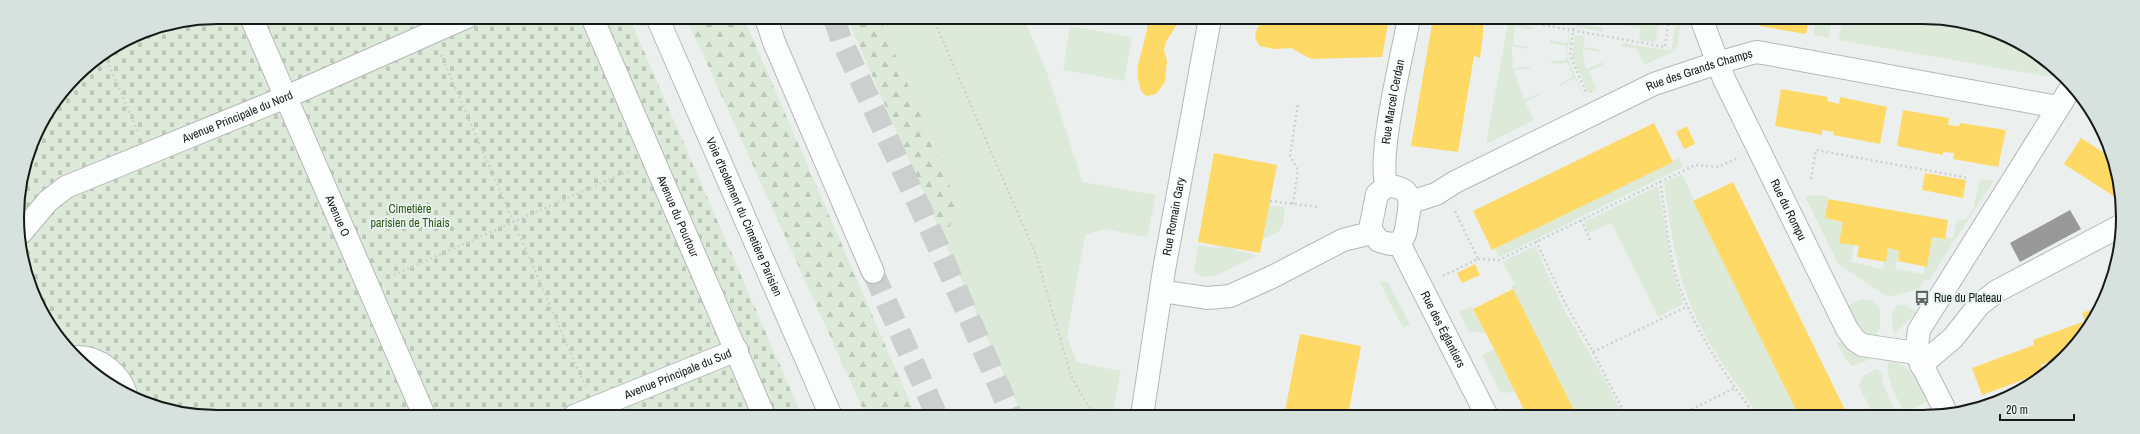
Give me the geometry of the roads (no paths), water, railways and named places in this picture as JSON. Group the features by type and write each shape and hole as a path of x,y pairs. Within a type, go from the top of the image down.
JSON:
{"main road":[{"name":"Avenue O","path":"254,24 421,410"},
{"name":"Avenue Principale du Nord","path":"24,230 48,201 66,187 286,97 451,24"},
{"name":"Avenue du Pourtour","path":"595,24 737,350 762,410"},
{"name":"Voie d'Isolement du Cimetière Parisien","path":"660,24 828,410"},
{"path":"768,24 774,42 873,272"},
{"name":"Rue Romain Gary","path":"1143,410 1161,291 1209,24"},
{"name":"Rue Marcel Cerdan","path":"1386,186 1384,173 1385,150 1408,24"},
{"name":"Rue du Rompu","path":"1703,24 1717,63 1778,191 1847,329 1855,340 1862,345 1919,358"},
{"name":"Rue des Grands Champs","path":"1410,202 1436,194 1455,182 1654,84 1756,52 2058,107"},
{"path":"1944,409 1919,358 1917,339 1923,322 2069,91"},
{"path":"1386,186 1395,186 1405,192 1410,202 1404,236 1399,243 1390,244 1379,242 1372,233 1371,220 1377,194 1386,186"},
{"path":"1919,358 1953,338 1979,305 1997,291 2116,228"},
{"path":"1161,291 1207,298 1230,296 1272,277 1343,240 1372,233"},
{"name":"Rue des Églantiers","path":"1399,243 1484,410"},
{"name":"Avenue Principale du Sud","path":"589,410 737,350"},
{"path":"88,360 100,363 114,373 123,385"}],"tunnel":[{"path":"836,24 841,39 936,242 1009,410"},
{"path":"873,272 934,410"}],"place":[{"name":"Rue du Plateau","path":"1922,298"}],"park label":[{"name":"Cimetière parisien de Thiais","path":"410,216"}]}
